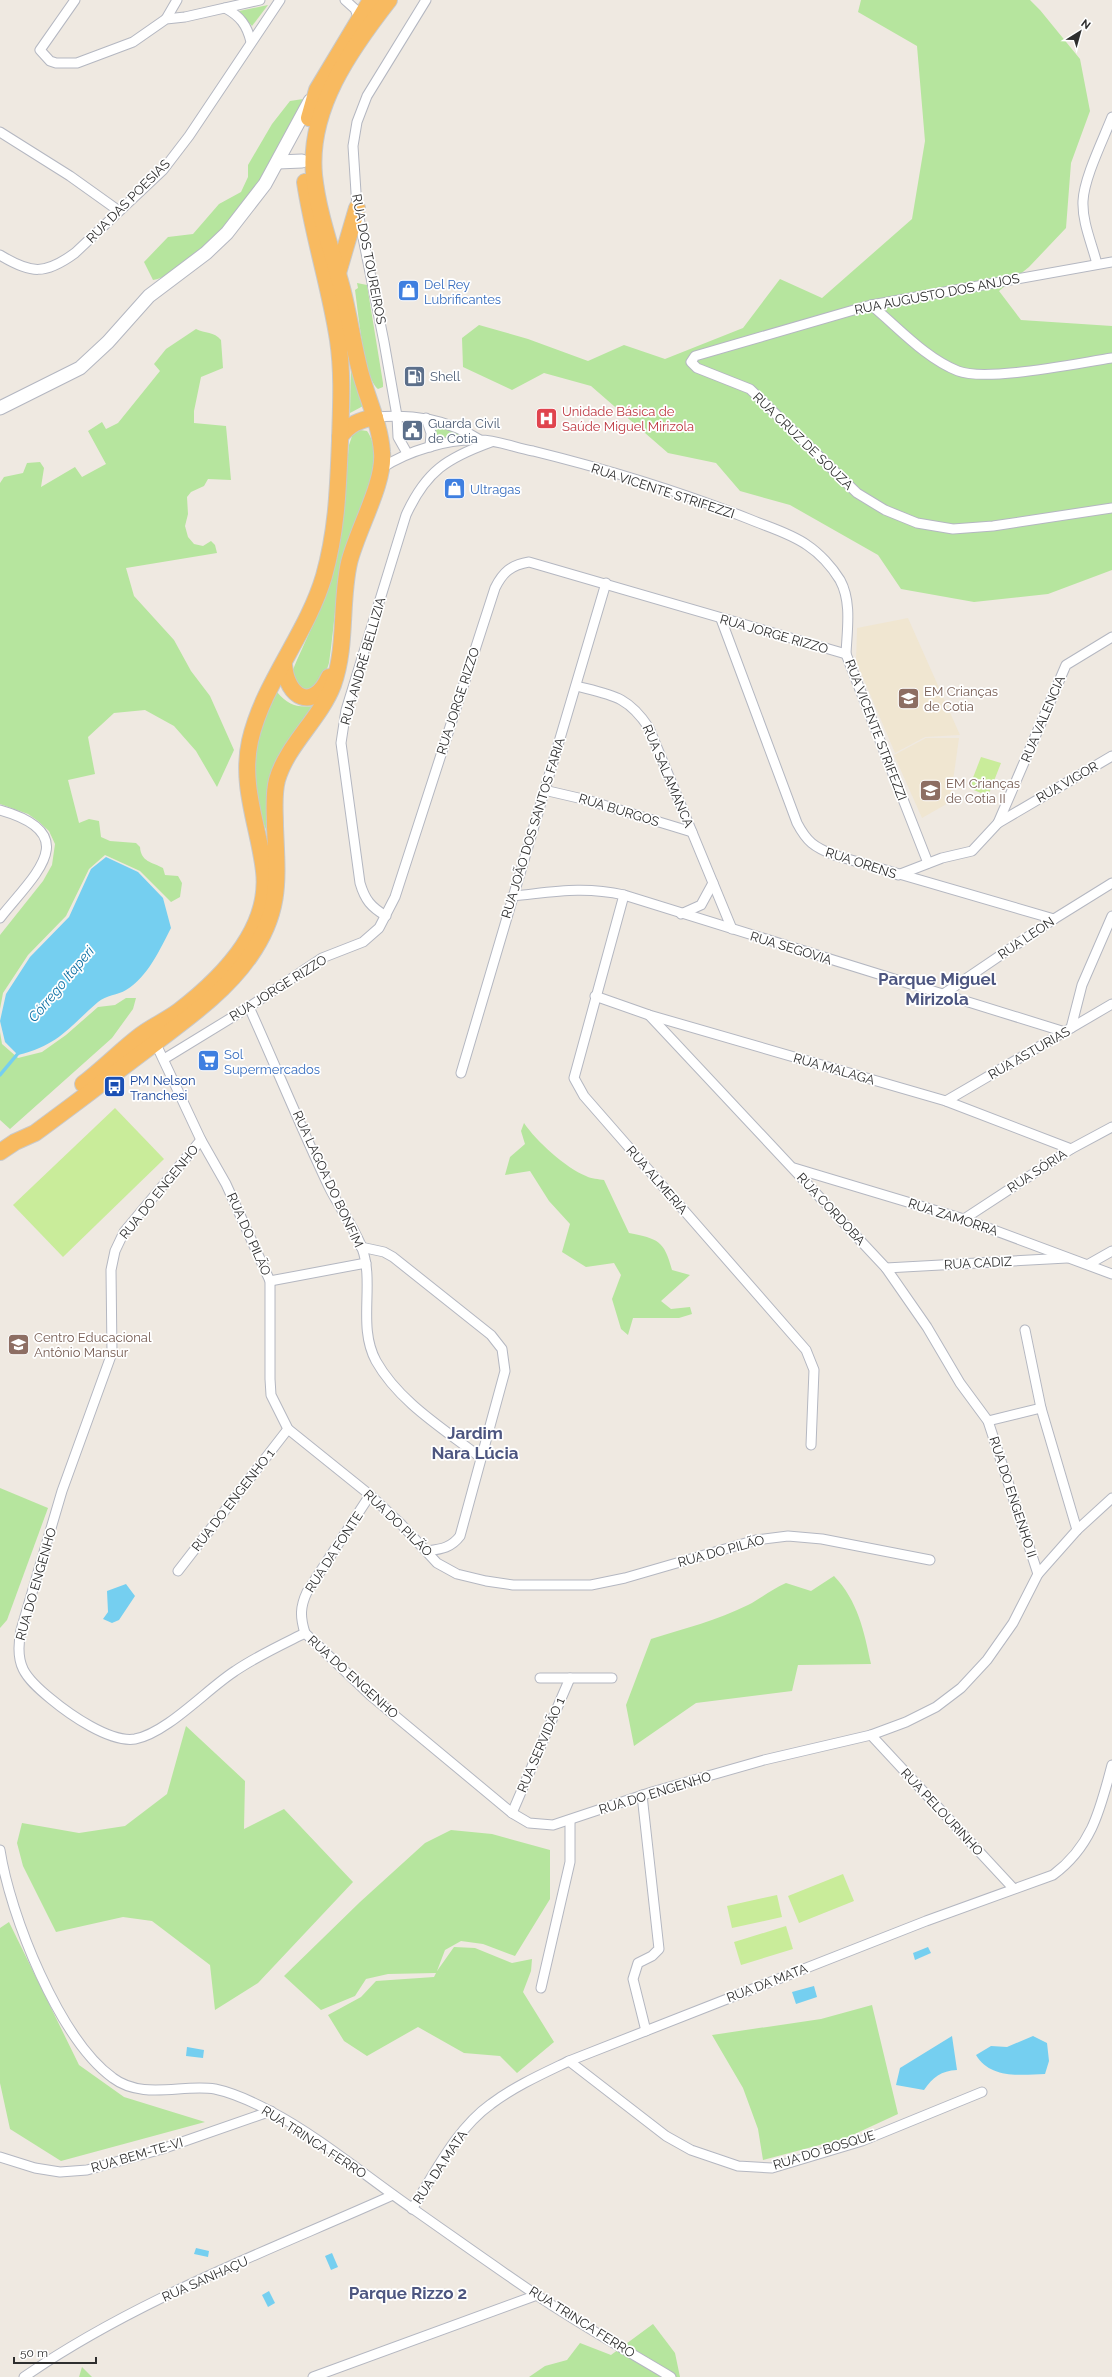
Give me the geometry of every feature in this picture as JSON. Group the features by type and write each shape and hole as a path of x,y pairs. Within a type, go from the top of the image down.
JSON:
{"highway":[{"path":"15,1142 29,1125 91,1078 130,1044 177,1012 200,993 222,971 254,928 262,910 265,891 264,870 249,794 246,765 250,740 264,702 313,607 330,553 338,511 342,368 338,340 308,203 302,161 311,107 317,90 360,21 382,2"},
{"path":"0,1152 15,1142 35,1133 156,1042 182,1025 227,983 250,957 265,932 273,912 278,885 274,803 277,781 283,766 326,700 336,672 340,649 344,593 349,561 382,468 381,440 375,416 359,368 338,273 316,186 314,158 317,128 324,103 334,82 382,2"},
{"path":"338,273 357,208"},
{"path":"340,437 345,429 355,423 375,416"},
{"path":"284,665 290,687 299,696 307,698 322,689 340,649"}],"main road":[{"path":"0,408 67,375 92,358 149,296 206,253 227,234 264,184 278,162 317,90"},
{"path":"278,162 302,161"}],"street":[{"path":"75,0 40,50 50,61 64,64 88,60 132,42 166,19 177,0"},
{"path":"166,19 185,17 260,0"},
{"name":"RUA DAS POESIAS","path":"0,255 23,267 34,270 46,270 60,264 75,253 163,170 189,136 280,0"},
{"path":"345,0 355,9 360,21"},
{"name":"RUA DOS TOUREIROS","path":"407,453 398,437 397,416 375,293 357,208 353,146 357,122 367,96 426,0"},
{"path":"225,8 242,21 248,29 251,42"},
{"path":"1097,264 1084,217 1083,201 1086,188 1112,117"},
{"path":"0,132 70,176 118,211"},
{"name":"RUA AUGUSTO DOS ANJOS","path":"696,356 871,304 1112,262"},
{"path":"871,304 936,360 959,371 977,375 999,374 1112,358"},
{"name":"RUA CRUZ DE SOUZA","path":"696,356 691,362 697,368 740,384 761,398 857,493 885,510 917,523 953,529 993,526 1112,508"},
{"name":"RUA VICENTE STRIFEZZI","path":"375,416 426,418 464,429 480,440"},
{"path":"426,418 431,433 430,447"},
{"name":"RUA VICENTE STRIFEZZI","path":"382,468 407,453 430,447 480,440 560,458 709,503 807,545 822,558 839,579 846,596 848,617 846,654 928,863"},
{"name":"RUA ANDRÉ BELLIZIA","path":"386,916 371,907 365,898 360,884 341,743 346,710 412,500 429,476 439,466 453,458 491,442"},
{"name":"RUA JORGE RIZZO","path":"164,1059 248,1007 322,958 363,942 375,932 386,916 395,897 501,576 508,568 529,562 606,583 721,619 846,654"},
{"name":"RUA JOÃO DOS SANTOS FARIA","path":"461,1073 606,583"},
{"name":"RUA ORENS","path":"721,619 794,816 805,838 816,847 834,855 898,875 1054,919"},
{"name":"RUA VALENCIA","path":"998,823 1066,665 1112,637"},
{"name":"RUA SALAMANCA","path":"576,686 609,694 628,702 640,714 649,728 714,883 732,930"},
{"name":"RUA VIGOR","path":"898,875 928,863 972,851 998,823 1112,756"},
{"name":"RUA BURGOS","path":"544,790 587,800 692,832"},
{"path":"0,810 25,819 35,825 46,838 48,848 42,866 0,918"},
{"path":"681,914 701,905 714,883"},
{"name":"RUA LEON","path":"942,995 1054,919 1112,883"},
{"name":"RUA SEGOVIA","path":"513,896 579,889 597,889 624,894 681,914 942,995 1068,1030"},
{"name":"RUA ALMERIA","path":"624,894 595,996 574,1078 578,1087 806,1350 814,1370 811,1444"},
{"path":"1068,1030 1082,985 1112,916"},
{"name":"RUA MALAGA","path":"595,996 649,1015 946,1101 1071,1149"},
{"name":"RUA ASTURIAS","path":"946,1101 1112,1004"},
{"name":"RUA LAGOA DO BONFIM","path":"248,1007 329,1187 361,1248 366,1263 368,1338 376,1361 390,1382 414,1406 480,1457"},
{"name":"RUA CORDOBA","path":"649,1015 886,1268 927,1327 960,1383 988,1421"},
{"name":"RUA DO PILÃO","path":"156,1042 201,1140 226,1184 270,1281 271,1395 288,1429 370,1495 427,1551 437,1563 457,1574 493,1582 559,1586 591,1585 625,1578 756,1540 788,1536 822,1539 930,1560"},
{"name":"RUA SÓRIA","path":"964,1219 1071,1149 1112,1127"},
{"name":"RUA DO ENGENHO","path":"201,1140 124,1232 115,1251 111,1270 112,1353 62,1491 17,1648 20,1665 32,1683 73,1715 97,1730 119,1738 134,1739 162,1727 234,1671 263,1653 305,1633 370,1695 512,1813 529,1823 553,1825 642,1795 764,1760 871,1735 906,1722 936,1707 961,1688 986,1660 1013,1623 1038,1574 1077,1530 1112,1498"},
{"name":"RUA ZAMORRA","path":"792,1168 964,1219 1089,1264 1112,1274"},
{"path":"361,1248 384,1252 393,1257 498,1341 505,1360 505,1371 480,1457 460,1536 454,1544 445,1549 427,1551"},
{"path":"1089,1264 1112,1250"},
{"name":"RUA CADIZ","path":"886,1268 1070,1258"},
{"path":"270,1281 366,1263"},
{"path":"1025,1330 1041,1408 1077,1530"},
{"path":"988,1421 1041,1408"},
{"name":"RUA DO ENGENHO II","path":"988,1421 1038,1574"},
{"name":"RUA DO ENGENHO 1","path":"178,1571 288,1429"},
{"name":"RUA DA FONTE","path":"305,1633 300,1618 301,1604 307,1592 370,1495"},
{"path":"540,1678 612,1678"},
{"name":"RUA SERVIDÃO 1","path":"512,1813 570,1678"},
{"name":"RUA PELOURINHO","path":"871,1735 1013,1888"},
{"name":"RUA DA MATA","path":"412,2209 464,2130 490,2104 521,2084 569,2061 1013,1888 1036,1882 1053,1875 1068,1864 1082,1847 1094,1825 1112,1765"},
{"path":"642,1795 659,1949 652,1956 638,1963 633,1980 646,2031"},
{"path":"541,1988 570,1862 570,1820"},
{"name":"RUA TRINCA FERRO","path":"0,1850 20,1927 42,1980 84,2050 114,2080 133,2087 152,2090 191,2088 215,2089 239,2096 271,2111 329,2149 393,2196 537,2295 671,2377"},
{"name":"RUA DO BOSQUE","path":"569,2061 666,2136 691,2150 738,2166 772,2168 854,2143 982,2092"},
{"name":"RUA BEM-TE-VI","path":"0,2157 35,2168 60,2172 87,2170 162,2149 271,2111"},
{"name":"RUA SANHAÇU","path":"24,2377 106,2326 163,2297 393,2196"},
{"path":"313,2377 537,2295"}],"shaded area":[{"name":"EM Crianças de Cotia","path":"908,618 960,735 925,737 895,753 856,661 857,628"},
{"name":"EM Crianças de Cotia II","path":"926,738 959,738 950,802 922,818 894,755"}],"green space":[{"path":"861,0 1030,0 1080,59 1090,111 1071,163 1066,228 1029,267 999,291 1021,320 1112,326 1112,570 1048,594 974,602 901,589 878,555 790,505 740,491 716,463 668,453 591,386 544,373 512,390 463,367 462,338 479,325 528,339 588,361 624,345 665,359 743,328 780,279 822,298 912,219 925,141 917,46 858,12"},
{"path":"268,5 252,26 239,11"},
{"path":"303,99 268,171 243,208 214,239 197,254 166,275 153,280 144,262 168,237 193,234 219,204 241,192 248,177 248,165 272,124 290,101"},
{"path":"357,283 367,285 383,383 383,387 378,389 373,382 365,358 355,290 358,288"},
{"path":"196,329 215,335 221,340 223,368 201,377 194,411 194,423 226,426 231,480 208,479 204,486 191,492 187,497 188,514 185,526 188,537 194,544 203,546 211,541 215,545 217,553 126,568 134,596 174,640 191,671 210,696 234,750 217,787 196,751 174,726 145,710 114,713 88,737 95,774 68,780 79,823 89,819 99,821 101,837 110,841 136,843 140,847 142,856 151,863 163,868 165,875 178,876 182,883 180,897 171,902 140,871 105,855 89,869 66,916 28,955 3,993 0,1009 0,935 43,881 52,865 55,844 49,831 38,821 28,814 0,804 0,483 4,477 23,473 27,463 40,462 44,468 41,487 75,467 82,477 106,464 88,431 102,422 106,429 118,423 160,371 154,364 166,349"},
{"path":"351,366 365,405 350,413"},
{"path":"437,425 462,434 461,438 434,438"},
{"path":"360,430 367,431 371,438 375,461 373,475 351,531 344,555 338,586 329,663 326,672 321,679 307,690 298,688 292,672 328,589 332,576 339,544 349,445 353,433"},
{"path":"277,692 293,705 313,706 271,773 267,832 260,815 252,758 263,722"},
{"path":"981,757 1001,763 988,796 969,788"},
{"path":"126,998 136,998 133,1009 112,1038 10,1129 0,1120 0,1032 2,1044 18,1058 42,1052 66,1035 98,1007 115,1005"},
{"path":"115,1108 164,1159 63,1257 13,1205"},
{"path":"524,1123 544,1146 570,1167 588,1177 604,1180 629,1233 647,1237 658,1242 666,1252 672,1270 690,1275 661,1301 671,1309 690,1307 692,1314 679,1318 633,1318 628,1335 621,1329 612,1299 621,1275 614,1263 586,1267 562,1252 570,1224 549,1201 530,1171 505,1175 510,1157 525,1144 521,1131"},
{"path":"0,1488 48,1508 7,1620 0,1628"},
{"path":"834,1576 849,1596 859,1617 871,1664 798,1665 792,1691 696,1703 634,1746 626,1705 651,1639 725,1615 753,1603 786,1583 811,1591"},
{"path":"186,1726 245,1781 244,1829 284,1809 353,1882 258,1983 215,2010 210,1965 152,1921 123,1917 56,1932 23,1866 17,1843 22,1823 79,1833 125,1826 167,1794"},
{"path":"451,1830 492,1834 550,1850 550,1899 515,1956 483,1944 461,1941 445,1950 437,1971 454,1947 475,1948 512,1963 532,1959 531,1971 523,1992 554,2042 517,2073 500,2056 464,2053 418,2027 367,2056 344,2041 328,2015 361,1997 376,1981 434,1977 436,1973 388,1974 366,1979 355,1996 321,2010 284,1976 360,1902 425,1843"},
{"path":"843,1874 854,1901 799,1923 788,1896"},
{"path":"777,1895 782,1917 732,1928 727,1906"},
{"path":"9,1922 79,2065 124,2097 205,2122 61,2161 10,2129 0,2083 0,1928"},
{"path":"786,1926 793,1949 741,1965 734,1942"},
{"path":"872,2005 898,2114 846,2138 763,2160 758,2129 743,2088 712,2035 821,2019"},
{"path":"653,2324 675,2353 680,2377 529,2377 545,2366 567,2360 580,2343 611,2355"},
{"path":"82,2367 92,2377 79,2377"}],"water":[{"path":"106,857 138,872 163,898 171,928 153,962 141,978 134,984 123,992 108,996 98,1002 71,1027 54,1040 32,1051 18,1055 5,1042 0,1021 6,994 30,957 69,917 91,869"},
{"path":"126,1584 135,1596 119,1620 112,1623 103,1619 108,1612 107,1591"},
{"path":"928,1947 931,1953 915,1960 913,1953"},
{"path":"814,1986 817,1997 796,2004 792,1992"},
{"path":"952,2036 957,2070 942,2073 924,2090 896,2085 900,2068"},
{"path":"1033,2036 1047,2043 1049,2061 1045,2074 1016,2075 998,2072 982,2063 976,2055 991,2046 1007,2047"},
{"path":"187,2047 204,2050 203,2058 186,2056"},
{"path":"196,2248 209,2251 208,2257 194,2254"},
{"path":"332,2253 338,2267 331,2270 325,2256"},
{"path":"269,2291 275,2303 268,2307 262,2295"}],"waterway":[{"name":"Córrego Itaperi","path":"0,1075 20,1051"}],"place":[{"name":"Del Rey Lubrificantes","path":"409,291"},
{"name":"Shell","path":"414,376"},
{"name":"Unidade Básica de Saúde Miguel Mirizola","path":"546,418"},
{"name":"Guarda Civil de Cotia","path":"413,430"},
{"name":"Ultragas","path":"455,489"},
{"name":"EM Crianças de Cotia","path":"908,698"},
{"name":"EM Crianças de Cotia II","path":"931,790"},
{"name":"Sol Supermercados","path":"209,1061"},
{"name":"PM Nelson Tranchesi","path":"114,1087"},
{"name":"Centro Educacional Antônio Mansur","path":"19,1344"}],"district":[{"name":"Parque Miguel Mirizola","path":"937,989"},
{"name":"Jardim Nara Lúcia","path":"475,1443"},
{"name":"Parque Rizzo 2","path":"408,2293"}]}
